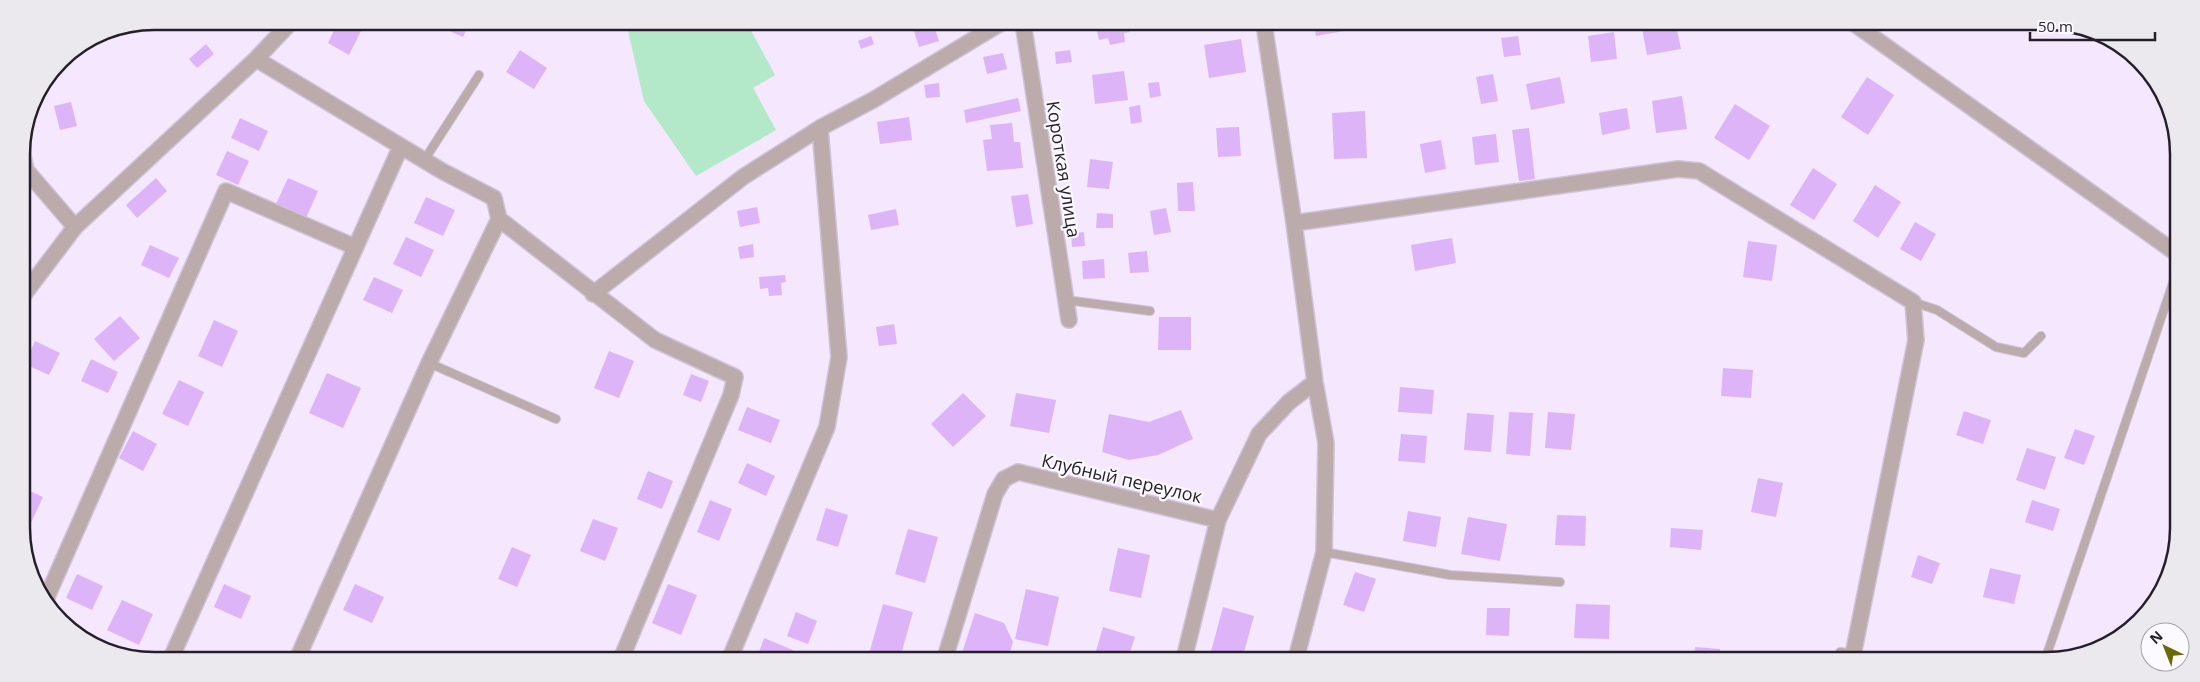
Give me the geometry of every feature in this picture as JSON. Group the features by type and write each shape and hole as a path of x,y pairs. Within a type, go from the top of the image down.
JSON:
{"street":[{"path":"30,277 75,227 256,59 282,30"},
{"path":"593,294 744,177 820,128 873,100 989,30"},
{"name":"Короткая улица","path":"1024,30 1069,320"},
{"path":"1265,30 1326,443 1324,552 1298,652"},
{"path":"1863,30 2170,247"},
{"path":"256,59 401,146 494,198 499,219 429,362 300,652"},
{"path":"733,652 827,428 839,357 820,128"},
{"path":"174,652 401,146"},
{"path":"1294,223 1678,168 1699,171 1913,302 1916,340 1850,652"},
{"path":"30,175 75,227"},
{"path":"48,593 226,191 355,247"},
{"path":"499,219 654,340 735,377 730,395 624,652"},
{"path":"1186,652 1218,520 1259,434 1289,402 1316,382"},
{"name":"Клубный переулок","path":"946,652 995,494 1004,479 1018,472 1218,520"}],"lane":[{"path":"425,159 478,75"},
{"path":"2048,652 2170,292"},
{"path":"1066,300 1150,311"},
{"path":"1913,302 1937,310 1996,347 2024,353 2042,336"},
{"path":"429,362 556,419"},
{"path":"1324,552 1450,575 1560,582"}],"green space":[{"path":"628,30 751,30 775,75 753,88 776,130 696,176 644,101"}],"building":[{"path":"334,30 361,31 349,55 328,43"},
{"path":"447,30 466,30 463,37"},
{"path":"914,30 935,30 939,41 919,47"},
{"path":"1097,30 1130,30 1130,32 1124,33 1125,42 1110,45 1108,38 1099,40"},
{"path":"1315,30 1349,30 1316,36"},
{"path":"1642,30 1677,30 1681,49 1647,55"},
{"path":"1614,32 1617,59 1591,62 1588,36"},
{"path":"871,36 874,44 861,49 858,41"},
{"path":"1518,36 1521,55 1504,57 1501,38"},
{"path":"1241,39 1246,72 1209,78 1204,45"},
{"path":"206,44 214,54 197,68 189,59"},
{"path":"520,50 547,68 534,89 506,72"},
{"path":"1070,50 1072,62 1056,64 1055,52"},
{"path":"1003,53 1007,69 987,74 983,57"},
{"path":"1124,71 1128,100 1095,104 1092,75"},
{"path":"1493,74 1498,101 1481,104 1476,77"},
{"path":"1560,77 1565,103 1531,110 1526,84"},
{"path":"1867,77 1894,95 1868,135 1841,117"},
{"path":"1159,82 1161,96 1150,98 1148,83"},
{"path":"939,83 940,97 926,98 924,85"},
{"path":"1682,96 1687,129 1656,133 1652,101"},
{"path":"1018,98 1021,111 966,123 964,110"},
{"path":"71,102 77,126 60,130 54,106"},
{"path":"1735,104 1770,126 1749,160 1714,138"},
{"path":"1140,105 1142,122 1131,124 1129,107"},
{"path":"1627,108 1630,129 1602,135 1599,113"},
{"path":"1365,111 1367,158 1334,159 1332,113"},
{"path":"909,117 912,140 880,144 877,122"},
{"path":"240,118 268,131 259,151 231,138"},
{"path":"1012,123 1014,142 1020,142 1023,168 987,171 983,140 992,139 990,125"},
{"path":"1239,127 1241,156 1218,157 1216,128"},
{"path":"1529,128 1535,179 1519,181 1512,130"},
{"path":"1496,134 1499,162 1475,165 1472,137"},
{"path":"1441,140 1446,169 1425,173 1420,144"},
{"path":"227,151 249,161 238,185 216,175"},
{"path":"1090,159 1113,162 1109,189 1087,187"},
{"path":"1813,168 1837,184 1814,220 1790,205"},
{"path":"156,178 167,191 137,218 126,205"},
{"path":"288,178 318,191 306,218 276,204"},
{"path":"1193,182 1195,211 1178,211 1177,183"},
{"path":"1875,185 1901,202 1878,238 1853,221"},
{"path":"1028,194 1033,224 1016,227 1011,196"},
{"path":"426,197 455,210 443,236 414,223"},
{"path":"757,207 760,223 740,227 737,211"},
{"path":"1166,208 1171,232 1154,235 1150,211"},
{"path":"896,209 899,225 871,230 868,215"},
{"path":"1097,213 1113,214 1113,228 1096,228"},
{"path":"1915,222 1936,234 1921,261 1900,249"},
{"path":"1084,232 1085,246 1072,247 1071,233"},
{"path":"406,237 434,250 421,277 393,264"},
{"path":"1452,238 1456,263 1415,271 1411,245"},
{"path":"1748,241 1777,245 1772,281 1743,277"},
{"path":"753,244 754,257 740,259 738,247"},
{"path":"150,245 179,258 169,278 141,265"},
{"path":"1147,251 1149,272 1130,273 1128,253"},
{"path":"1104,259 1105,278 1083,279 1082,261"},
{"path":"785,275 786,282 781,283 782,295 769,296 768,288 760,289 759,277"},
{"path":"374,277 403,290 392,313 363,300"},
{"path":"120,316 140,338 114,361 94,339"},
{"path":"1159,317 1191,317 1191,350 1158,350"},
{"path":"214,320 238,331 222,367 198,356"},
{"path":"894,324 897,344 879,346 876,327"},
{"path":"35,341 60,353 49,375 30,366 30,352"},
{"path":"609,351 634,361 619,398 594,388"},
{"path":"91,359 118,372 108,393 81,381"},
{"path":"1723,368 1753,370 1751,398 1721,396"},
{"path":"327,373 361,388 343,428 309,413"},
{"path":"691,374 709,381 701,402 683,395"},
{"path":"179,380 204,392 188,426 162,414"},
{"path":"1400,387 1434,390 1432,414 1398,412"},
{"path":"963,393 986,416 953,447 931,424"},
{"path":"1016,393 1056,400 1049,433 1010,426"},
{"path":"747,407 780,420 771,443 738,430"},
{"path":"1181,410 1193,439 1158,455 1129,460 1102,452 1109,414 1149,422"},
{"path":"1964,411 1991,420 1983,444 1956,435"},
{"path":"1509,412 1533,413 1530,456 1506,454"},
{"path":"1548,412 1575,414 1571,450 1545,448"},
{"path":"1467,413 1494,415 1491,452 1464,450"},
{"path":"2075,429 2095,436 2084,465 2064,458"},
{"path":"133,431 157,444 143,471 119,458"},
{"path":"1401,434 1427,436 1425,463 1398,461"},
{"path":"2027,448 2056,457 2045,490 2016,480"},
{"path":"747,463 775,476 766,496 738,483"},
{"path":"648,471 673,481 662,509 637,499"},
{"path":"1758,478 1783,483 1776,517 1751,512"},
{"path":"30,491 43,497 30,525"},
{"path":"710,500 732,509 719,541 697,532"},
{"path":"2032,500 2060,509 2053,531 2025,522"},
{"path":"826,508 848,515 838,547 816,540"},
{"path":"1408,511 1441,517 1436,547 1403,541"},
{"path":"1557,515 1586,516 1585,546 1555,545"},
{"path":"1468,517 1507,524 1500,561 1461,554"},
{"path":"593,519 618,528 605,561 580,551"},
{"path":"1671,528 1703,530 1701,550 1670,547"},
{"path":"908,529 938,537 925,583 895,574"},
{"path":"512,547 531,555 517,587 498,579"},
{"path":"1118,548 1150,555 1141,598 1109,591"},
{"path":"1918,555 1940,563 1932,584 1911,577"},
{"path":"1990,568 2021,575 2014,604 1983,597"},
{"path":"1355,572 1376,579 1364,612 1343,605"},
{"path":"77,574 103,586 92,610 66,598"},
{"path":"224,584 251,596 241,619 214,607"},
{"path":"355,584 384,597 372,623 343,610"},
{"path":"668,584 697,595 681,635 652,623"},
{"path":"1026,589 1059,597 1048,646 1015,639"},
{"path":"122,600 153,614 139,645 107,630"},
{"path":"883,604 913,612 902,652 870,652"},
{"path":"1576,604 1610,605 1609,639 1574,638"},
{"path":"1223,607 1254,616 1244,652 1211,652"},
{"path":"1487,608 1510,608 1509,636 1486,635"},
{"path":"796,612 817,621 808,644 787,636"},
{"path":"975,613 1004,623 1013,642 1010,652 962,652"},
{"path":"1103,627 1135,637 1130,652 1096,652"},
{"path":"764,638 795,651 795,652 759,652"},
{"path":"1695,647 1720,649 1720,652 1695,652"}]}
